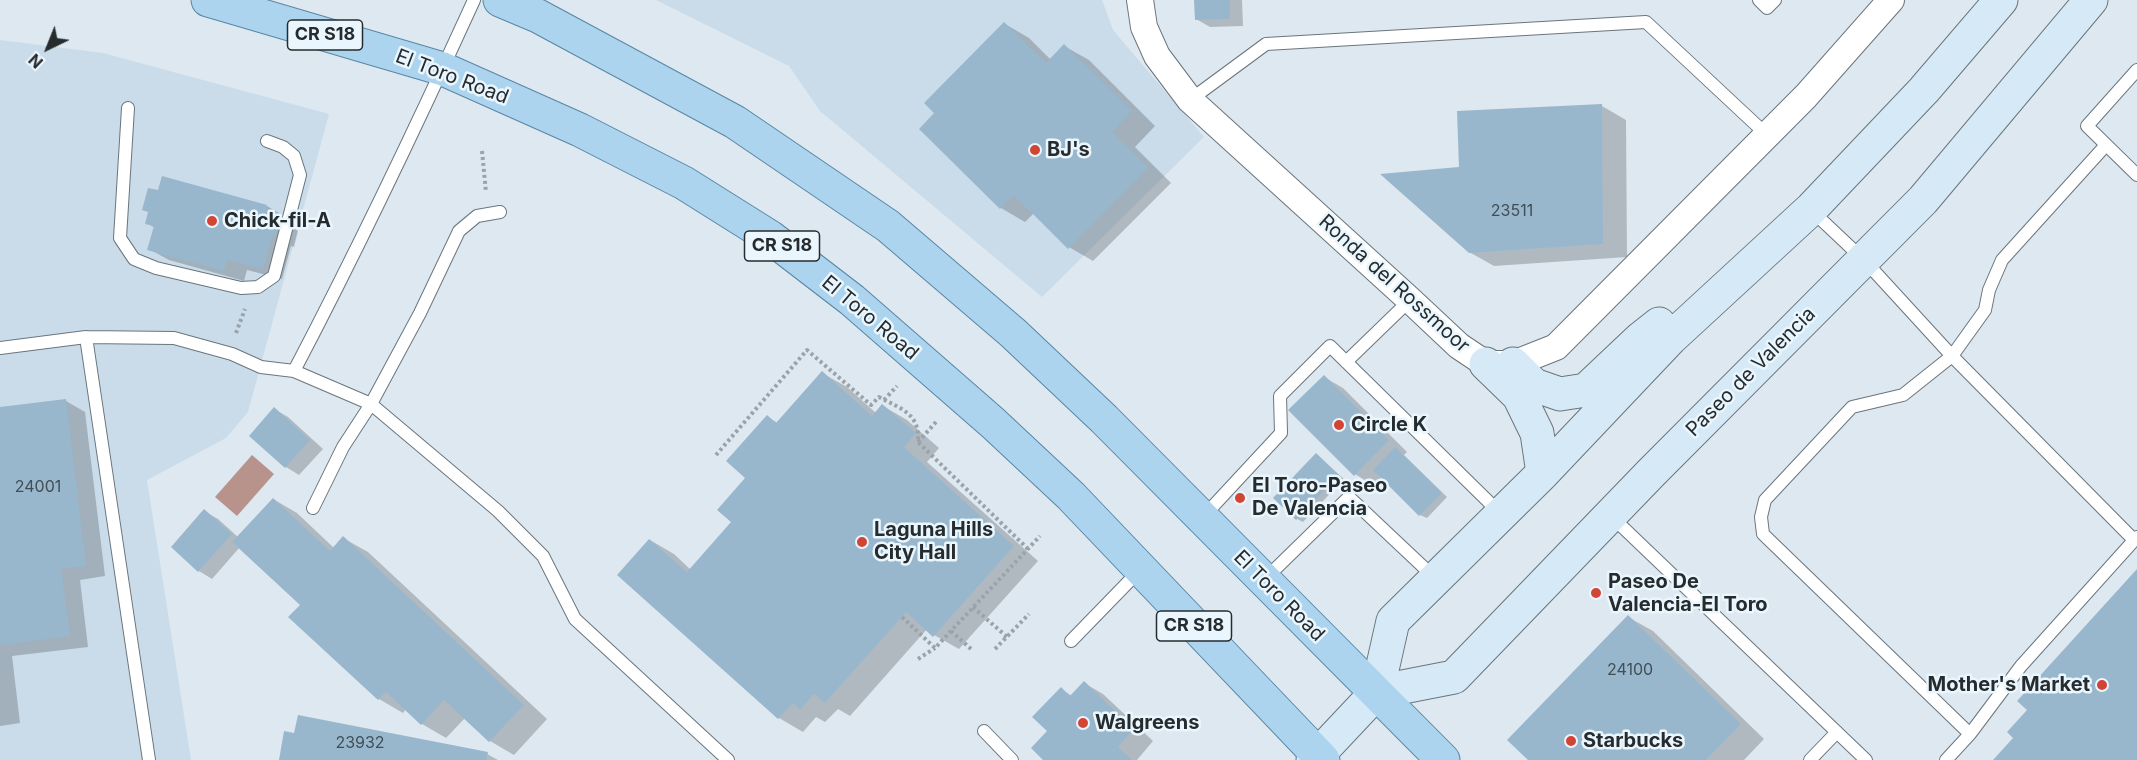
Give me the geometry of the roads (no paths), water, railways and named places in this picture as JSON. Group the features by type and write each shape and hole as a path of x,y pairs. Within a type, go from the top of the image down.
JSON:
{"main road":[{"name":"El Toro Road","path":"208,0 443,69 580,130 684,183 770,237 852,300 993,423 1071,496 1318,758"},
{"name":"El Toro Road","path":"501,0 538,16 735,122 888,226 1013,333 1104,419 1443,760"},
{"path":"1318,758 1377,692 1393,621 1543,473 1671,338 1811,209 1924,90 2001,0"},
{"name":"Paseo de Valencia","path":"1377,692 1455,677 1610,515 1923,200 2091,0"},
{"path":"1500,364 1534,385 1560,394 1586,390 1640,339 1680,307 1714,298"},
{"path":"1500,364 1537,433 1543,473"}],"street":[{"name":"Ronda del Rossmoor","path":"1140,0 1144,27 1157,56 1190,100 1459,346 1500,364"},
{"path":"1500,364 1556,347 1806,96 1891,0"}],"lane":[{"path":"294,371 356,252 474,0"},
{"path":"1759,0 1767,8 1775,0"},
{"path":"1190,100 1266,44 1646,22 1767,135"},
{"path":"2137,70 2087,126 2137,175"},
{"path":"128,108 120,238 134,259 156,268 241,288 258,287 274,276 300,176 294,156 283,147 267,141"},
{"path":"1970,734 1762,534 1761,517 1765,500 1852,407 1903,395 1952,356 1985,310 1989,290 2001,260 2106,145"},
{"path":"1811,209 1864,260 1952,356 2135,538 2021,666 1970,734 1947,760"},
{"path":"313,508 343,447 370,404 420,313 459,231 477,216 494,213"},
{"path":"1346,362 1410,300"},
{"path":"0,348 86,338 174,339 232,354 261,367 294,371 370,404 498,511 543,556 575,619 728,760"},
{"path":"86,338 149,760"},
{"path":"1202,518 1281,433 1280,396 1330,346 1501,514"},
{"path":"1264,580 1349,497 1436,579"},
{"path":"1610,515 1866,760"},
{"path":"1071,641 1141,570"},
{"path":"984,731 1012,760"},
{"path":"1810,760 1837,732"}],"place":[{"name":"BJ's","path":"1035,150"},
{"name":"Chick-fil-A","path":"212,221"},
{"name":"Circle K","path":"1339,425"},
{"name":"El Toro-Paseo De Valencia","path":"1240,498"},
{"name":"Laguna Hills City Hall","path":"862,542"},
{"name":"Paseo De Valencia-El Toro","path":"1596,593"},
{"name":"Mother's Market","path":"2102,685"},
{"name":"Walgreens","path":"1083,723"},
{"name":"Starbucks","path":"1571,741"}]}
